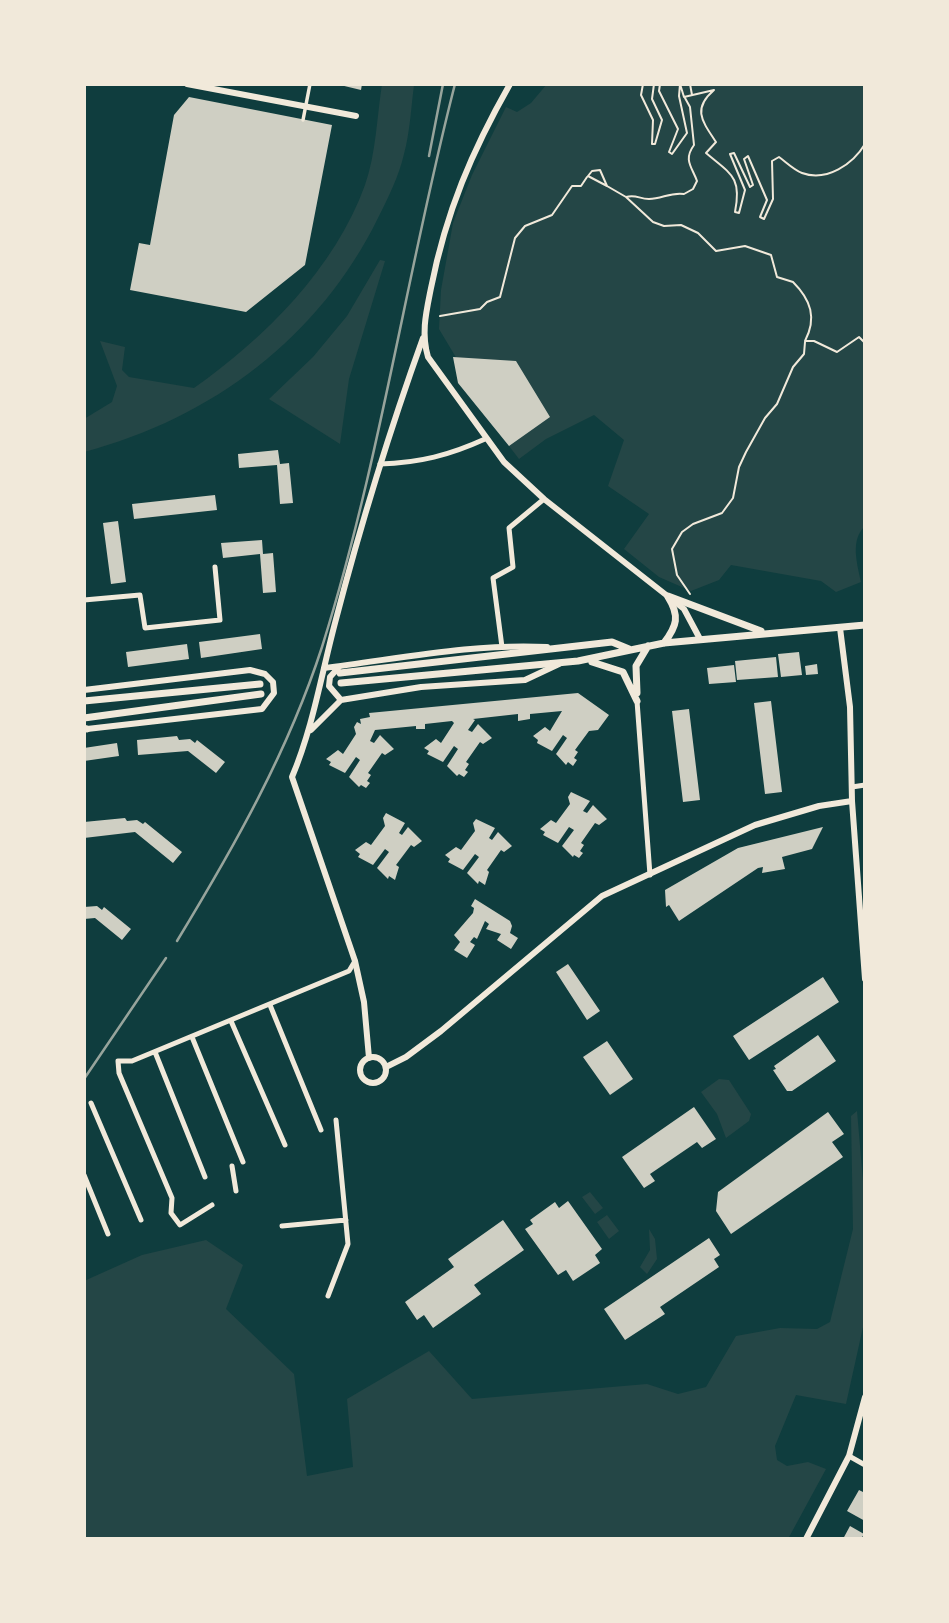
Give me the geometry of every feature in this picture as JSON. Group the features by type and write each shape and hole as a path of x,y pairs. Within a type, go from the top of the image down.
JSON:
{"main road":[{"path":"668,596 768,633"},
{"path":"664,643 677,618 668,596"},
{"path":"578,661 613,656 648,645 865,625"},
{"path":"340,670 612,642 629,649"},
{"path":"637,701 636,666 648,645"},
{"path":"341,683 566,661 599,662 623,672 629,679 637,701"},
{"path":"84,701 260,684"},
{"path":"84,718 261,694"}],"street":[{"path":"187,84 356,116"},
{"path":"303,120 310,84"},
{"path":"369,1058 364,1002 355,961 292,777 310,731 324,668 380,464 423,338 446,222 470,157 510,84"},
{"path":"423,338 428,357 504,462 544,499 684,609 700,639"},
{"path":"380,464 414,463 451,455 485,439"},
{"path":"502,647 492,578 513,567 509,528 544,499"},
{"path":"84,600 140,594 145,628 219,620 215,567"},
{"path":"840,628 850,708 852,801 865,978"},
{"path":"341,699 329,686 332,673 340,670 502,647 563,648"},
{"path":"310,731 341,699 433,685 525,680 566,661"},
{"path":"324,668 340,670"},
{"path":"84,691 250,670 265,674 273,682 274,693 262,709 86,729"},
{"path":"637,701 650,875"},
{"path":"852,787 865,785"},
{"path":"386,1067 406,1057 441,1031 602,896 629,881 650,875 755,825 819,806 852,801"},
{"path":"212,1205 180,1225 170,1213 172,1198 119,1073 118,1062 132,1061 270,1005 349,971 355,961"},
{"path":"270,1005 321,1130"},
{"path":"231,1021 285,1145"},
{"path":"192,1037 243,1162"},
{"path":"155,1052 205,1177"},
{"path":"369,1058 379,1058 386,1067 386,1074 380,1081 367,1082 360,1070 363,1062 369,1058"},
{"path":"91,1103 141,1220"},
{"path":"328,1296 348,1244 336,1120"},
{"path":"232,1166 236,1191"},
{"path":"84,1175 108,1234"},
{"path":"282,1226 346,1220"},
{"path":"806,1539 849,1456 865,1397"},
{"path":"849,1456 865,1465"}],"path":[{"path":"642,84 641,95 653,120 652,144 655,145 663,120 652,99 654,84"},
{"path":"626,197 634,194 651,200 674,192 684,194 692,190 697,181 688,164 694,145 690,107 680,84 679,96 687,133 672,155 669,152 678,135 678,129 659,90 660,84"},
{"path":"690,84 692,96"},
{"path":"684,97 713,90 699,109 701,120 716,142 706,153 724,166 737,183 739,191 734,212 739,213 745,190 730,154 734,153 750,187 753,185 744,159 748,156 765,192 767,200 760,216 764,219 773,199 772,160 779,156 800,173 811,175 832,172 844,167 865,144"},
{"path":"440,316 480,309 487,302 500,297 515,238 524,226 552,215 572,186 581,186 592,171 600,170 607,186"},
{"path":"588,176 626,197 653,222 664,226 681,225 698,233 716,251 745,246 771,255 777,277 793,282 812,312 813,326 805,341 804,354 793,368 777,404 765,418 746,452 739,467 733,498 722,513 693,524 682,532 671,549 677,575 691,593"},
{"path":"805,341 814,341 837,352 859,337 865,343"}],"shaded area":[{"path":"382,84 414,85 402,162 378,218 354,261 325,300 293,336 257,367 218,395 176,418 131,437 84,452 84,419 112,402 117,386 100,341 125,347 122,370 129,377 194,388 246,347 295,299 336,245 365,185 374,148"},
{"path":"547,84 865,84 865,526 856,545 861,582 836,592 821,581 731,565 719,580 691,591 659,577 624,549 649,514 608,486 624,440 594,415 546,439 519,459 509,446 439,329 441,290 453,223 472,175 506,107 517,112 531,103"},
{"path":"380,260 385,261 349,379 340,444 269,399 313,357 347,316"},
{"path":"719,1079 729,1080 751,1114 749,1121 726,1138 717,1114 701,1092"},
{"path":"857,1111 865,1204 865,1318 846,1404 796,1395 775,1446 777,1460 787,1466 808,1462 826,1469 788,1539 84,1539 84,1281 142,1255 206,1240 243,1265 226,1309 294,1374 307,1476 353,1467 347,1399 429,1351 472,1399 647,1384 678,1394 706,1387 736,1336 780,1328 817,1329 830,1322 853,1229 851,1116"},
{"path":"590,1192 603,1208 595,1214 582,1197"},
{"path":"607,1215 619,1231 609,1239 597,1222"},
{"path":"649,1229 655,1239 657,1259 647,1274 640,1267 650,1250"}],"building":[{"path":"336,84 362,84 361,90"},
{"path":"189,97 332,125 305,265 246,312 130,290 139,243 150,245 174,115"},
{"path":"453,357 516,361 550,417 509,446 458,383"},
{"path":"278,450 280,464 289,463 293,503 280,504 277,465 239,468 238,454"},
{"path":"215,495 217,510 134,519 132,504"},
{"path":"118,521 126,582 111,584 103,523"},
{"path":"262,540 263,554 273,553 276,592 263,593 260,554 223,558 221,543"},
{"path":"260,634 262,649 201,658 199,642"},
{"path":"187,644 189,659 128,667 126,652"},
{"path":"799,652 802,675 781,677 778,654"},
{"path":"776,657 778,677 737,680 735,661"},
{"path":"817,664 818,674 806,675 805,666"},
{"path":"734,665 736,682 709,684 707,668"},
{"path":"578,693 609,715 598,730 589,731 575,750 578,752 574,758 577,760 573,766 568,762 566,765 556,754 567,738 563,735 552,751 537,743 538,740 533,736 545,727 550,731 562,711 530,714 530,719 518,721 518,714 473,719 475,720 468,730 472,732 478,724 492,738 483,744 480,742 466,762 469,764 465,770 468,772 464,777 459,774 457,776 447,766 458,749 454,746 443,762 427,754 429,751 424,748 436,739 441,743 454,723 452,721 425,724 425,729 416,729 416,726 375,730 370,741 374,743 380,735 394,749 385,755 382,753 368,773 371,775 367,781 370,783 366,788 361,785 359,787 349,777 360,760 356,757 345,773 329,765 331,762 326,759 338,750 343,754 356,734 354,727 357,722 361,724 360,719 370,717 369,713"},
{"path":"771,701 782,792 765,794 754,703"},
{"path":"689,709 700,800 683,802 672,711"},
{"path":"177,736 179,740 190,739 195,743 197,740 225,762 216,773 188,751 138,755 137,740"},
{"path":"117,743 119,756 84,761 84,748"},
{"path":"571,792 590,801 583,811 587,813 593,805 607,819 599,825 595,823 581,843 584,845 580,851 583,853 579,858 574,855 573,857 562,846 574,830 569,827 558,843 543,835 545,832 540,829 551,820 556,823 570,804 568,797"},
{"path":"386,813 405,823 399,833 402,835 408,827 422,841 414,847 411,845 396,865 399,867 395,880 389,876 388,879 377,868 389,852 385,849 373,865 358,857 360,854 355,850 366,842 371,845 385,826 383,818"},
{"path":"125,818 127,821 137,820 143,824 145,822 182,852 173,863 135,832 84,838 84,822"},
{"path":"476,819 495,828 489,838 492,840 498,832 512,846 504,852 501,850 487,870 489,872 485,885 479,881 478,884 467,873 479,857 475,854 463,870 448,862 450,859 445,855 456,847 461,850 475,831 473,823"},
{"path":"823,827 812,849 782,857 785,869 762,873 763,867 758,868 679,921 669,905 666,907 665,890 738,848"},
{"path":"475,899 510,921 510,933 518,938 511,949 497,940 501,934 486,929 489,924 485,921 477,939 474,937 470,942 475,945 467,958 454,950 460,942 454,935 473,913 474,908 471,906"},
{"path":"97,906 102,910 104,907 131,929 122,940 95,918 84,919 84,907"},
{"path":"568,964 600,1011 587,1020 556,972"},
{"path":"823,977 839,1002 749,1060 733,1036"},
{"path":"818,1035 836,1061 792,1091 787,1091 773,1070 776,1069 774,1066"},
{"path":"607,1041 633,1079 610,1095 583,1057"},
{"path":"694,1107 716,1139 702,1148 697,1142 650,1174 655,1181 644,1188 622,1157"},
{"path":"828,1112 844,1134 832,1142 843,1157 731,1234 716,1211 718,1192"},
{"path":"568,1201 602,1249 595,1255 600,1263 573,1281 566,1270 558,1275 525,1229 533,1224 530,1220 555,1202 559,1208"},
{"path":"503,1220 524,1250 474,1285 481,1294 433,1328 424,1315 417,1320 405,1302 454,1267 448,1259"},
{"path":"709,1238 720,1255 714,1259 719,1267 660,1307 665,1314 625,1340 604,1309"},
{"path":"859,1490 865,1493 865,1521 847,1511"},
{"path":"850,1526 864,1534 861,1539 843,1539"}],"railway":[{"path":"429,156 443,84"},
{"path":"177,941 258,798 293,724 322,647 377,437 455,84"},
{"path":"84,1079 166,958"}]}
